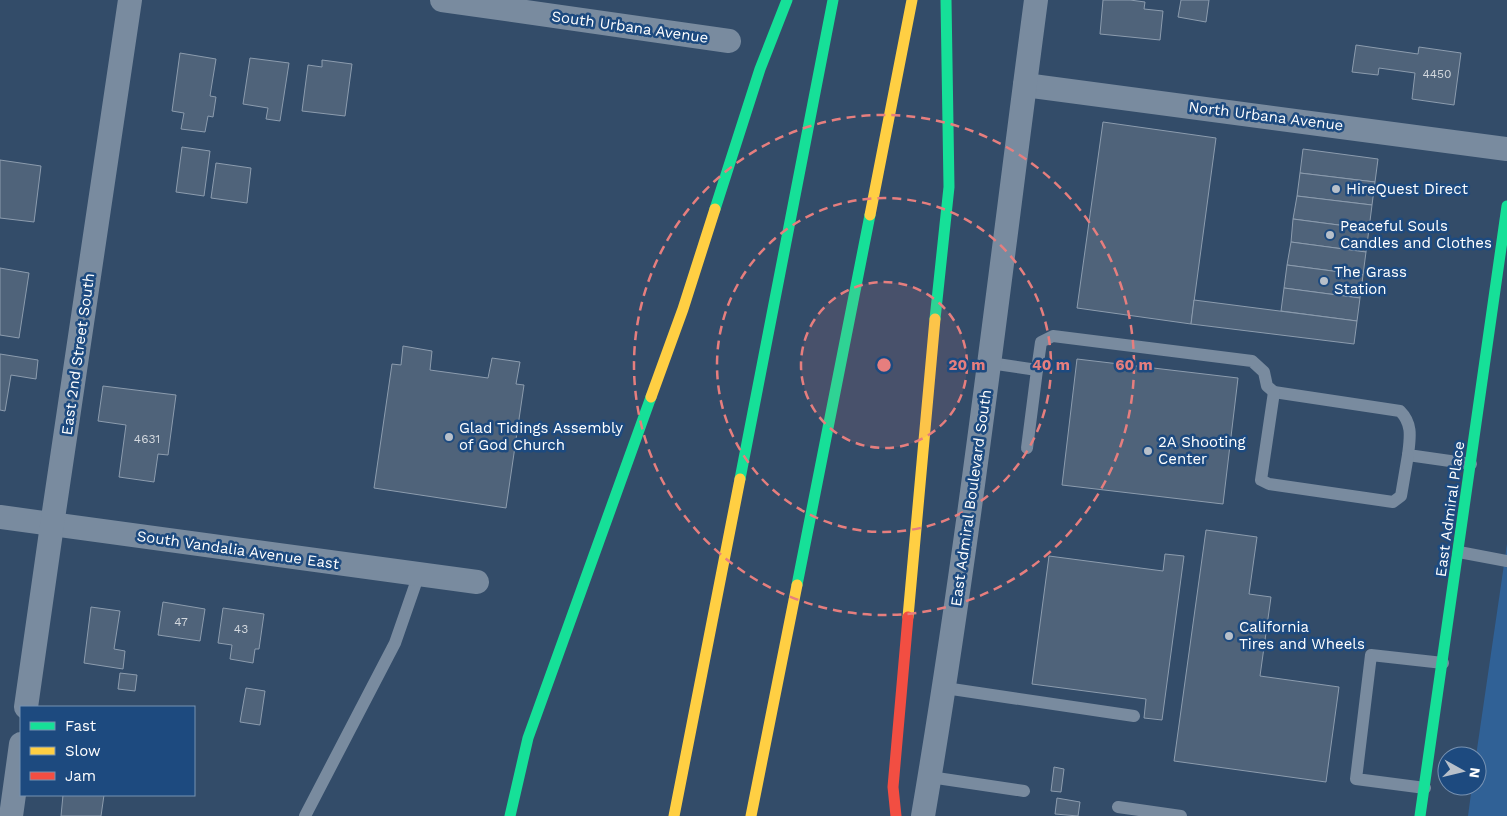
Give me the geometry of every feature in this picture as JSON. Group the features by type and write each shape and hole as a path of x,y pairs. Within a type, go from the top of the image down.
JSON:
{"main road":[{"path":"510,816 528,738 683,309 760,69 787,0"},
{"path":"674,816 833,0"},
{"path":"751,816 912,0"},
{"path":"896,816 893,787 936,308 949,187 946,0"},
{"name":"East Admiral Place","path":"1420,816 1507,206"}],"street":[{"name":"East 2nd Street South","path":"26,706 130,0"},
{"name":"South Urbana Avenue","path":"442,0 729,41"},
{"name":"East Admiral Boulevard South","path":"924,816 945,688 990,363 1036,0"},
{"name":"North Urbana Avenue","path":"1024,84 1507,148"},
{"name":"South Vandalia Avenue East","path":"0,517 477,582"},
{"path":"11,816 20,751"}],"lane":[{"path":"1027,448 1041,342 1053,336 1252,362 1264,372 1267,386 1274,392 1400,411 1407,418 1410,434 1401,496 1393,502 1269,484 1261,480 1274,392"},
{"path":"990,363 1037,370"},
{"path":"1408,455 1471,464"},
{"path":"1459,552 1507,561"},
{"path":"305,816 395,644 419,574"},
{"path":"1425,788 1356,779 1371,655 1443,663"},
{"path":"945,688 1134,716"},
{"path":"930,777 1024,791"},
{"path":"1118,807 1182,816"}],"shaded area":[{"path":"1507,544 1507,816 1468,816 1471,796 1487,796 1487,746 1477,746"}],"building":[{"path":"1103,0 1145,2 1144,9 1163,11 1160,40 1100,34"},
{"path":"1181,0 1209,0 1206,22 1178,17"},
{"path":"1356,45 1418,54 1419,47 1461,53 1454,105 1412,99 1415,73 1379,68 1378,75 1352,72"},
{"path":"180,53 216,59 210,96 216,97 213,117 208,116 205,132 181,129 184,113 172,111"},
{"path":"250,58 289,63 280,121 266,119 268,108 243,104"},
{"path":"322,60 352,64 345,116 302,111 308,65 322,67"},
{"path":"1103,122 1216,138 1191,324 1077,308"},
{"path":"182,147 210,151 204,196 176,192"},
{"path":"1303,149 1378,159 1375,182 1300,173"},
{"path":"0,160 41,166 34,222 0,218"},
{"path":"216,163 251,168 247,203 211,198"},
{"name":"HireQuest Direct","path":"1300,173 1375,182 1372,205 1297,196"},
{"path":"1297,196 1372,205 1369,229 1293,219"},
{"name":"Peaceful Souls Candles and Clothes","path":"1293,219 1369,229 1366,252 1291,242"},
{"path":"1291,242 1366,252 1363,275 1287,265"},
{"name":"The Grass Station","path":"1287,265 1363,275 1360,298 1284,288"},
{"path":"0,268 29,273 19,338 0,335"},
{"path":"1284,288 1360,298 1357,321 1281,311"},
{"path":"1194,300 1357,321 1354,344 1191,324"},
{"name":"Glad Tidings Assembly of God Church","path":"403,346 432,351 430,370 488,378 492,358 520,362 516,384 524,385 506,508 374,488 392,364 401,365"},
{"path":"0,354 38,360 36,379 11,375 5,411 0,410"},
{"name":"2A Shooting Center","path":"1077,359 1238,378 1223,504 1062,485"},
{"path":"103,386 176,395 168,455 158,454 154,482 119,477 126,425 98,421"},
{"name":"California Tires and Wheels","path":"1206,530 1257,537 1249,594 1271,597 1260,676 1339,687 1326,782 1174,761"},
{"path":"1165,554 1184,556 1162,720 1144,718 1146,699 1032,684 1049,556 1163,571"},
{"path":"163,602 205,609 200,641 158,635"},
{"path":"91,607 120,611 114,649 125,651 123,669 84,663"},
{"path":"223,608 264,614 259,649 255,649 253,663 230,659 232,645 218,643"},
{"path":"120,673 137,675 135,691 118,689"},
{"path":"246,688 265,691 260,725 240,722"},
{"path":"1054,767 1064,769 1061,792 1051,791"},
{"path":"63,796 104,796 101,816 61,816"},
{"path":"1057,798 1080,802 1078,816 1055,814"}],"traffic: fast":[{"path":"715,209 760,69 787,0"},
{"path":"740,479 833,0"},
{"path":"935,319 949,187 946,0"},
{"path":"1420,816 1507,206"},
{"path":"797,585 870,215"},
{"path":"510,816 528,738 651,397"}],"traffic: slow":[{"path":"870,215 912,0"},
{"path":"651,397 683,309 715,209"},
{"path":"908,617 935,319"},
{"path":"674,816 740,479"},
{"path":"751,816 797,585"}],"traffic: jam":[{"path":"896,816 893,787 908,617"}],"place":[{"name":"HireQuest Direct","path":"1336,189"},
{"name":"Peaceful Souls Candles and Clothes","path":"1330,235"},
{"name":"The Grass Station","path":"1324,281"},
{"name":"Glad Tidings Assembly of God Church","path":"449,437"},
{"name":"2A Shooting Center","path":"1148,451"},
{"name":"California Tires and Wheels","path":"1229,636"}]}
